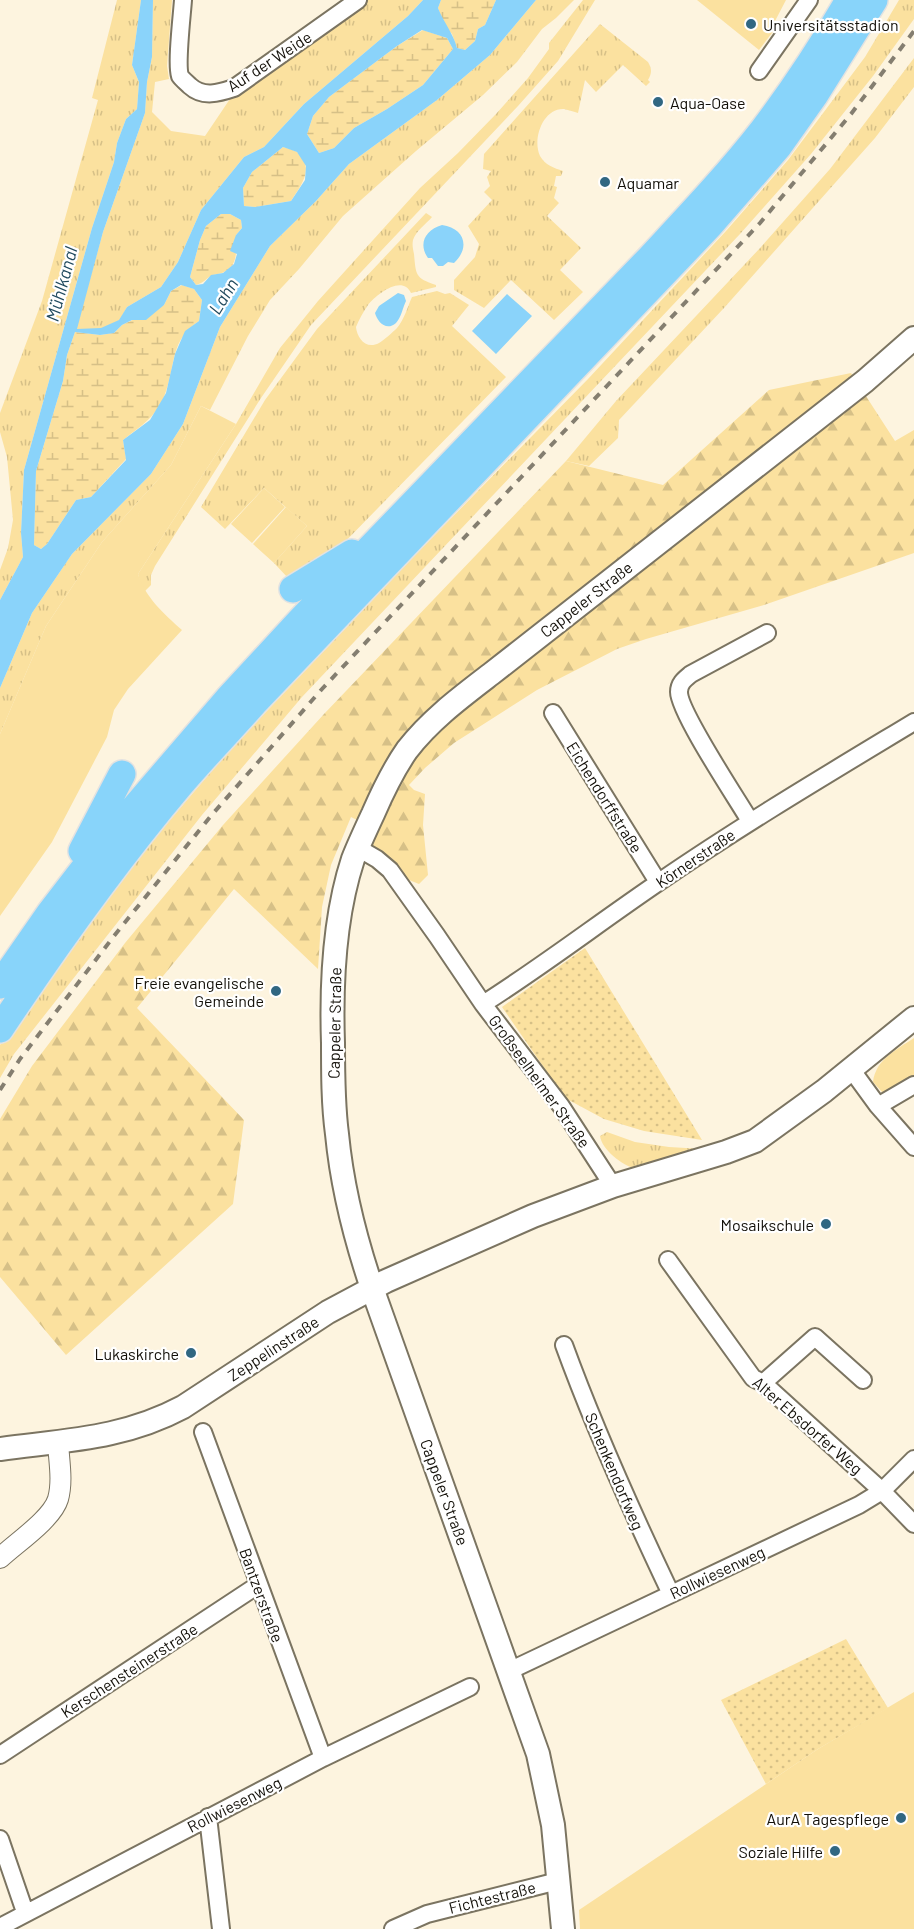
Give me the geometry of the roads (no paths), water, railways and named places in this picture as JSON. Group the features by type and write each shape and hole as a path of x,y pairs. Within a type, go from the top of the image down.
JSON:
{"highway":[{"path":"0,985 100,848 228,699 651,258 762,131 826,39 867,2"},
{"path":"0,1029 47,958 181,785 254,703 710,225 778,147 814,96 867,2"},
{"path":"293,589 386,532"},
{"path":"50,914 123,774"}],"main road":[{"name":"Cappeler Straße","path":"563,1929 553,1825 538,1754 372,1288 362,1257 343,1176 336,1133 332,1010 334,972 346,886 362,838 383,790 398,765 427,727 446,709 865,381 914,338"},
{"path":"613,1186 755,1141 816,1097 914,1018"},
{"name":"Zeppelinstraße","path":"0,1449 88,1439 144,1425 169,1414 328,1312 372,1288 523,1221 613,1186"}],"street":[{"name":"Auf der Weide","path":"183,0 180,77 193,89 208,94 234,88 358,0"},
{"path":"759,71 808,0"},
{"path":"750,821 690,719 680,699 679,690 683,680 691,674 767,633"},
{"name":"Eichendorffstraße","path":"553,712 658,882"},
{"name":"Körnerstraße","path":"483,1005 531,974 658,882 750,821 914,722"},
{"name":"Großseelheimer Straße","path":"362,838 376,859 390,870 483,1005 561,1106 613,1186"},
{"path":"851,1069 878,1106 914,1147"},
{"path":"878,1106 914,1085"},
{"name":"Alter Ebsdorfer Weg","path":"668,1260 753,1378 763,1383 882,1491 914,1524"},
{"path":"763,1383 815,1337 862,1380"},
{"name":"Schenkendorfweg","path":"564,1345 625,1496 670,1594"},
{"name":"Bantzerstraße","path":"203,1432 323,1758"},
{"path":"0,1558 44,1520 57,1503 60,1490 58,1443"},
{"name":"Rollwiesenweg","path":"510,1671 860,1505 882,1491 914,1459"},
{"name":"Kerschensteinerstraße","path":"0,1755 258,1585"},
{"name":"Rollwiesenweg","path":"0,1927 323,1758 470,1687"},
{"path":"208,1817 221,1929"},
{"path":"0,1839 25,1912"},
{"name":"Fichtestraße","path":"393,1929 427,1914 558,1881"}],"water":[{"name":"Lahn","path":"141,0 153,0 152,57 147,82 145,113 103,232 77,329 101,328 119,320 127,307 161,287 178,262 201,210 244,157 264,147 304,104 408,16 423,0 441,0 438,8 440,13 457,48 465,50 475,41 478,29 485,25 496,0 536,0 490,55 437,100 349,164 316,201 270,246 220,327 183,424 151,474 72,554 32,613 0,688 0,600 23,557 21,533 24,470 92,228 114,162 117,143 126,119 137,109 139,82 132,65","holes":["422,30 447,38 453,49 423,85 354,128 334,148 319,153 307,134 313,116 329,97","283,147 297,152 306,166 305,180 291,201 255,207 244,206 243,188 252,172","221,214 230,214 241,220 242,228 236,235 230,251 237,254 234,264 223,273 211,275 203,284 196,285 190,277 206,226","181,285 194,289 202,300 199,321 185,331 175,354 166,393 150,420 123,440 126,460 91,497 76,500 47,544 41,549 34,545 36,471 75,332 100,335 114,333 122,325 132,320 146,320 164,305 171,291"]},
{"path":"442,225 456,230 463,239 463,245 454,263 448,262 443,266 438,266 432,258 428,258 424,243 431,230"},
{"path":"398,293 404,295 406,301 402,312 396,323 385,326 375,313 379,306"},
{"path":"507,294 532,316 496,354 472,331"}],"railway":[{"path":"0,1090 20,1059 114,936 210,817 322,689 760,223 851,114 914,31"}],"place":[{"name":"Universitätsstadion","path":"751,24"},
{"name":"Aqua-Oase","path":"658,102"},
{"name":"Aquamar","path":"605,182"},
{"name":"Freie evangelische Gemeinde","path":"276,991"},
{"name":"Mosaikschule","path":"826,1224"},
{"name":"Lukaskirche","path":"191,1353"},
{"name":"AurA Tagespflege","path":"901,1818"},
{"name":"Soziale Hilfe","path":"835,1851"}],"water label":[{"name":"Mühlkanal","path":"61,284"}]}
